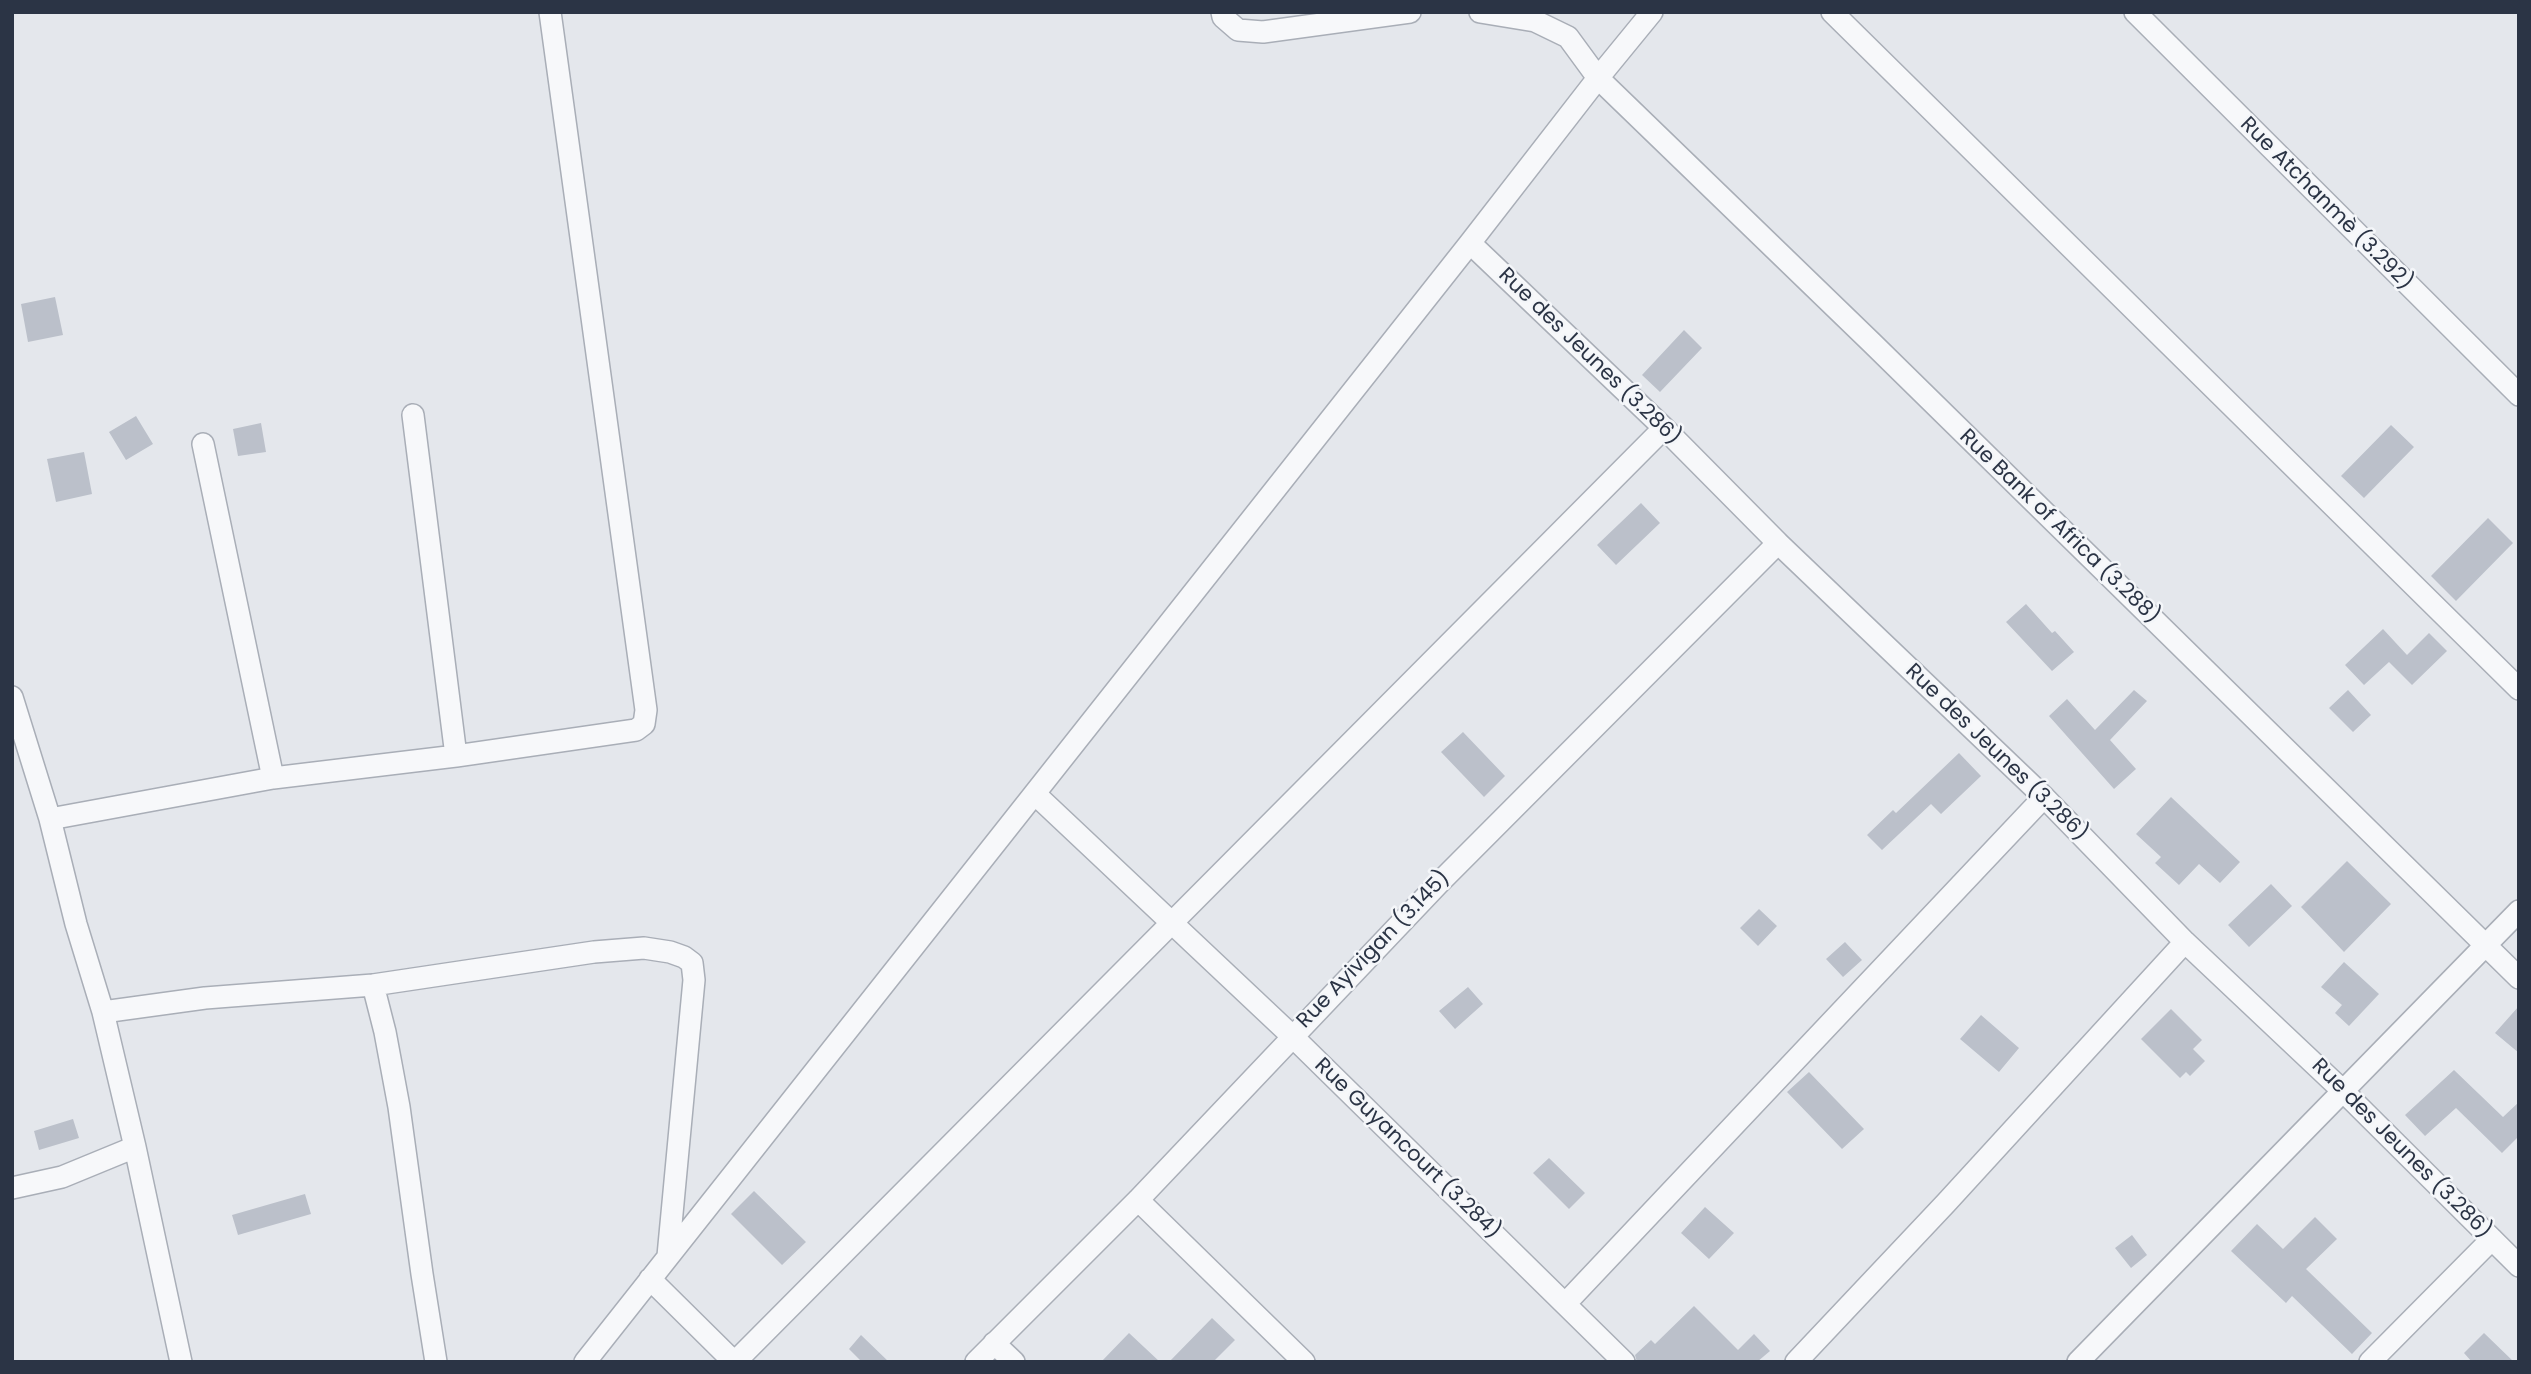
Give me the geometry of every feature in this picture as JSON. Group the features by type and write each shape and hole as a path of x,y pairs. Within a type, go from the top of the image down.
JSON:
{"street":[{"path":"50,820 273,778 456,756 636,730 644,724 646,710 550,12"},
{"path":"1222,12 1223,17 1238,30 1263,32 1410,12"},
{"name":"Rue Bank of Africa (3.288)","path":"1480,12 1535,22 1567,37 1598,78 1882,352 2519,978"},
{"path":"585,1362 1652,12"},
{"path":"1832,12 2519,690"},
{"name":"Rue Atchanmè (3.292)","path":"2135,12 2519,395"},
{"name":"Rue des Jeunes (3.286)","path":"1470,243 2043,797 2185,942 2343,1091 2519,1265"},
{"path":"412,415 456,756"},
{"path":"650,1279 734,1362 1664,428"},
{"path":"203,444 273,778"},
{"name":"Rue Ayivigan (3.145)","path":"976,1362 1138,1200 1448,873 1778,543"},
{"path":"12,696 50,820 76,924 103,1012 181,1362"},
{"name":"Rue Guyancourt (3.284)","path":"1035,794 1292,1036 1624,1362"},
{"path":"1565,1304 2043,797"},
{"path":"2078,1362 2519,911"},
{"path":"1796,1362 2185,942"},
{"path":"103,1012 205,998 373,985 594,952 644,948 670,952 692,963 694,980 668,1257"},
{"path":"373,985 386,1032 400,1107 436,1362"},
{"path":"12,1188 62,1177 135,1147"},
{"path":"1138,1200 1304,1362"},
{"path":"2370,1362 2492,1240"},
{"path":"994,1343 1014,1362"}],"building":[{"path":"55,297 63,335 28,342 21,304"},
{"path":"1684,330 1702,348 1660,392 1642,375"},
{"path":"136,416 153,444 126,460 109,432"},
{"path":"261,423 266,452 238,456 233,429"},
{"path":"2391,425 2414,447 2364,498 2341,476"},
{"path":"84,452 92,494 56,502 47,459"},
{"path":"1641,503 1660,523 1616,565 1597,545"},
{"path":"2488,518 2513,543 2456,601 2431,576"},
{"path":"2026,604 2052,633 2055,631 2074,652 2052,671 2006,622"},
{"path":"2383,629 2407,655 2429,633 2447,651 2412,685 2389,662 2364,685 2345,665"},
{"path":"2134,690 2147,701 2110,740 2136,769 2114,789 2049,716 2067,699 2095,730"},
{"path":"2348,690 2371,715 2353,732 2329,708"},
{"path":"1463,732 1505,776 1484,797 1441,752"},
{"path":"1959,753 1981,776 1941,814 1931,804 1882,850 1867,835 1893,810 1896,813"},
{"path":"2171,797 2240,862 2220,883 2199,864 2179,885 2155,863 2161,857 2136,834"},
{"path":"2347,861 2391,904 2344,952 2301,907"},
{"path":"2271,884 2292,906 2249,947 2228,925"},
{"path":"1759,909 1777,926 1758,946 1740,928"},
{"path":"1845,942 1862,960 1843,977 1826,959"},
{"path":"2344,962 2379,994 2349,1026 2335,1013 2342,1005 2321,987"},
{"path":"1468,987 1483,1004 1455,1029 1439,1011"},
{"path":"2519,1006 2519,1053 2495,1033"},
{"path":"2171,1009 2202,1040 2193,1049 2205,1061 2190,1076 2186,1072 2180,1078 2141,1039"},
{"path":"1981,1015 2019,1048 1999,1072 1960,1039"},
{"path":"2454,1070 2503,1117 2519,1102 2519,1136 2502,1153 2456,1108 2425,1136 2405,1115"},
{"path":"1809,1072 1864,1129 1842,1149 1787,1092"},
{"path":"73,1119 79,1138 39,1150 34,1131"},
{"path":"1549,1158 1585,1193 1569,1209 1533,1173"},
{"path":"754,1191 806,1242 782,1265 731,1214"},
{"path":"305,1194 311,1214 238,1235 232,1215"},
{"path":"1705,1207 1734,1233 1709,1259 1681,1233"},
{"path":"2315,1217 2337,1239 2306,1269 2372,1333 2352,1354 2292,1296 2286,1303 2231,1251 2257,1224 2283,1249"},
{"path":"2132,1235 2147,1255 2131,1268 2115,1248"},
{"path":"1694,1306 1738,1350 1754,1334 1770,1351 1757,1362 1637,1362 1635,1355 1651,1340 1655,1344"},
{"path":"1212,1318 1235,1340 1213,1362 1169,1362"},
{"path":"1129,1333 1160,1362 1101,1362"},
{"path":"2484,1333 2514,1362 2472,1362 2464,1353"},
{"path":"861,1335 889,1362 862,1362 849,1349"}]}
